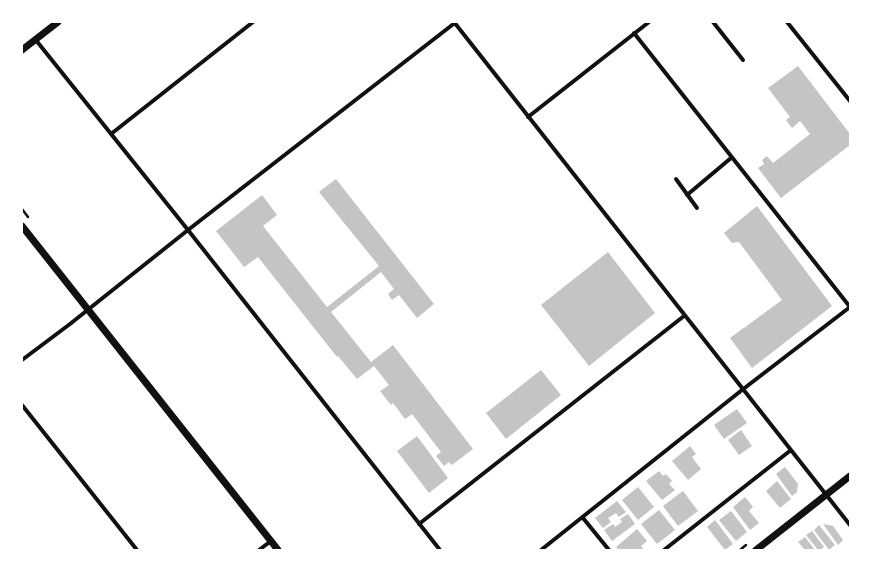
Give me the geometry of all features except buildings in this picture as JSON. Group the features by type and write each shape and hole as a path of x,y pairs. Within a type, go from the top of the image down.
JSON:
{"street":[{"path":"22,50 58,22"},
{"path":"111,134 253,22"},
{"path":"22,360 455,22 850,526"},
{"path":"528,117 649,22"},
{"path":"713,22 743,60"},
{"path":"787,22 850,101"},
{"path":"541,550 742,390 850,307 731,158 634,33"},
{"path":"35,39 188,230 440,550"},
{"path":"688,195 731,158"},
{"path":"676,179 697,208"},
{"path":"22,226 278,550"},
{"path":"419,524 684,316"},
{"path":"22,405 136,550"},
{"path":"664,550 791,450"},
{"path":"756,550 850,476"},
{"path":"583,518 609,550"},
{"path":"259,550 271,541"}]}
